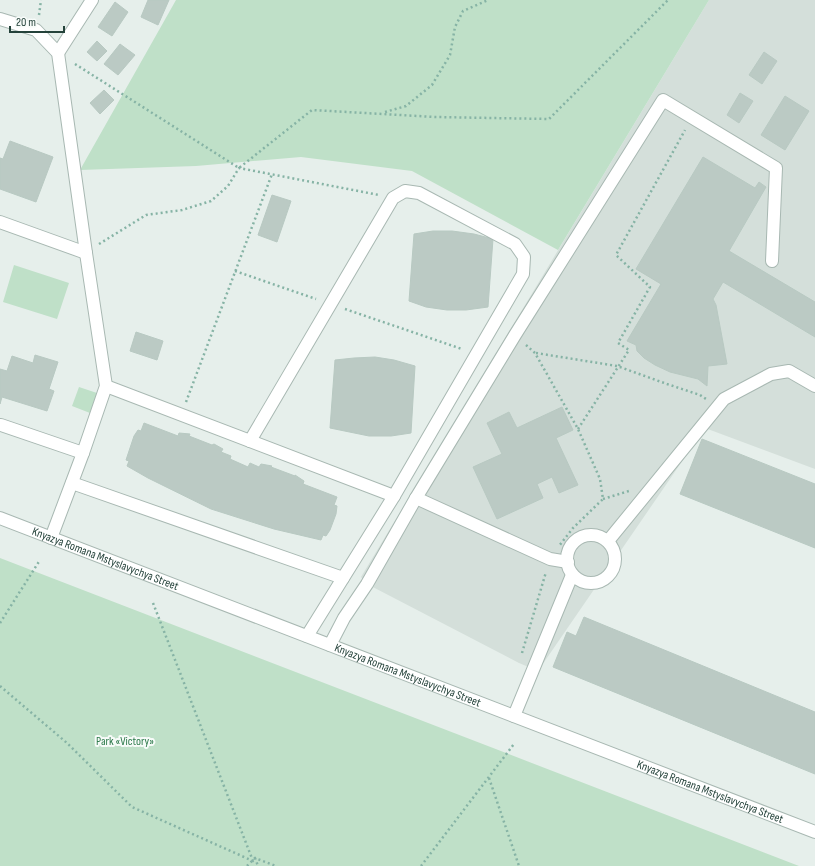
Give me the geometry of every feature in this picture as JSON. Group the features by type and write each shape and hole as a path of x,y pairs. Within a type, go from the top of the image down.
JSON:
{"street":[{"path":"58,53 92,0"},
{"path":"0,18 36,30 58,53 106,386 51,538"},
{"path":"330,645 344,618 367,584 416,498 515,335 663,100 776,168 772,261"},
{"path":"250,441 393,198 405,191 419,193 515,244 524,258 523,274 394,496 307,636"},
{"path":"0,222 86,253"},
{"path":"608,541 724,399 771,374 789,371 815,386"},
{"path":"106,386 394,496"},
{"path":"1,425 83,453"},
{"path":"72,483 344,578"},
{"path":"416,498 550,559 568,562"},
{"name":"Knyazya Romana Mstyslavychya Street","path":"0,518 815,832"},
{"path":"594,535 608,541 613,548 616,563 608,577 602,581 586,583 572,575 569,568 568,552 572,544 578,539 594,535"},
{"path":"514,716 572,575"}],"path":[{"path":"382,113 406,106 432,85 450,55 455,27 463,12 488,0"},
{"path":"86,253 146,215 182,210 210,200 228,186 240,168 312,110 436,116 549,119 668,0"},
{"path":"58,53 240,168 365,192"},
{"path":"578,429 617,366 629,350 618,343 650,287 616,255 692,118"},
{"path":"181,415 272,174"},
{"path":"235,271 318,299"},
{"path":"341,307 476,354"},
{"path":"515,335 536,353 578,429 600,479 603,499 573,528 550,559 521,656"},
{"path":"536,353 617,366 666,384 700,394 708,400"},
{"path":"0,623 40,560"},
{"path":"153,603 254,860 258,866"},
{"path":"0,686 67,743 132,807 254,860 276,866"},
{"path":"421,866 514,744"},
{"path":"489,778 520,866"},
{"path":"247,866 254,860"}],"shaded area":[{"path":"709,0 815,0 815,469 705,428 538,671 519,663 367,584 361,577"}],"green space":[{"path":"176,0 709,0 558,250 412,171 301,157 196,166 80,170"},
{"path":"14,265 69,283 57,319 3,302"},
{"path":"79,387 97,393 90,413 72,406"},
{"name":"Park «Victory»","path":"0,558 799,866 0,866"}],"building":[{"path":"148,0 169,0 158,25 141,17"},
{"path":"115,2 128,12 112,36 98,27"},
{"path":"97,41 107,51 97,61 87,52"},
{"path":"120,44 135,55 118,75 104,64"},
{"path":"764,52 777,61 762,84 749,75"},
{"path":"104,90 114,100 100,114 90,103"},
{"path":"740,93 753,101 739,123 727,115"},
{"path":"785,96 809,111 785,150 761,135"},
{"path":"10,141 53,157 36,202 0,189 0,158 3,159"},
{"path":"703,157 755,188 759,182 766,187 729,251 815,302 815,337 723,282 713,299 716,305 727,364 708,366 707,386 698,379 670,372 655,365 644,358 637,351 636,345 627,341 661,284 636,269"},
{"path":"272,195 291,201 277,242 258,235"},
{"path":"433,231 452,231 474,234 493,239 488,307 466,310 447,310 426,307 409,301 414,234"},
{"path":"136,332 163,341 157,360 130,351"},
{"path":"35,355 58,362 49,389 54,391 47,411 2,397 0,404 0,369 7,371 12,356 33,363"},
{"path":"375,357 394,360 415,366 411,433 391,436 369,436 330,428 335,360"},
{"path":"562,407 573,430 556,438 578,485 559,493 552,477 537,484 543,498 497,519 473,467 502,454 487,423 509,412 517,428"},
{"path":"144,423 178,436 179,433 190,434 189,436 212,445 214,444 223,449 221,452 231,456 230,459 248,467 250,463 259,467 261,464 272,466 271,467 295,475 304,481 303,484 337,497 334,505 337,506 336,514 330,530 326,536 323,535 321,540 274,529 211,509 127,466 129,461 126,460 134,436 138,430 141,431"},
{"path":"702,439 815,484 815,548 680,494"},
{"path":"584,617 815,712 815,774 553,667 567,632 576,636"}]}
